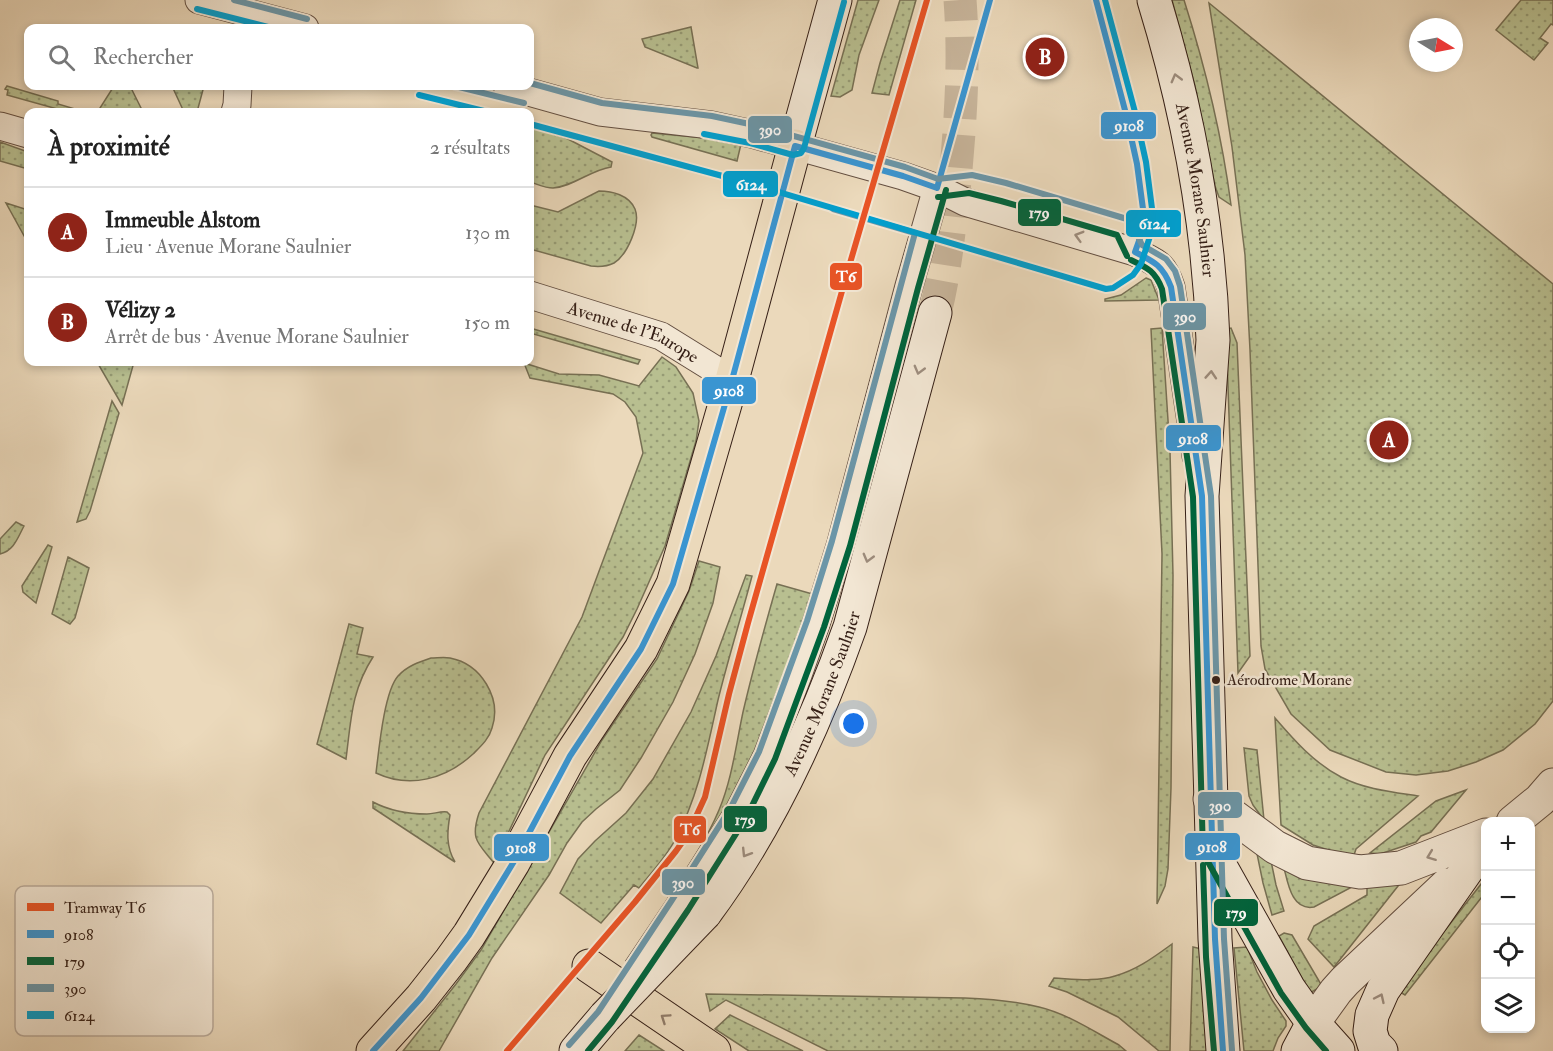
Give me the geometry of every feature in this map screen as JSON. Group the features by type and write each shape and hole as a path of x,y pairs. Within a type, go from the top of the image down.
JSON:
{"highway":[{"path":"373,1051 421,998 469,935 513,863 570,756 641,649 673,584 732,380 795,146"},
{"path":"589,966 714,1051"}],"main road":[{"path":"795,146 836,0"},
{"name":"Avenue Morane Saulnier","path":"1154,0 1182,98 1206,234 1213,340 1202,496 1215,956 1223,1051"},
{"name":"Avenue Morane Saulnier","path":"576,1051 692,909 723,890 765,823 794,764 835,669 850,627 935,313"},
{"path":"1519,817 1540,800 1553,785"},
{"path":"1210,799 1275,847 1307,863 1360,872 1401,868 1481,848"},
{"path":"1306,1037 1345,981 1481,848"},
{"path":"1381,1051 1374,1044 1370,1031 1372,1015 1383,990 1481,848"},
{"name":"Avenue Morane Saulnier","path":"1212,851 1290,989 1306,1037 1338,1051"}],"street":[{"path":"199,0 241,20 272,24"},
{"path":"236,108 238,90"},
{"path":"521,90 600,112 711,125 752,134 903,176 937,188 965,202 1136,252 1159,264 1167,275 1171,287 1202,496"},
{"path":"0,126 24,133"},
{"name":"Avenue Morane Saulnier","path":"692,909 766,756 816,624 841,543 937,188"},
{"name":"Avenue de l'Europe","path":"534,297 661,336 732,380"}],"green space":[{"path":"858,0 879,0 859,55 852,90 840,97 831,96"},
{"path":"900,0 916,0 889,95 872,93 880,63"},
{"path":"1172,0 1184,0 1192,25 1218,127 1231,205 1219,197 1215,186 1195,86"},
{"path":"1521,0 1553,0 1553,25 1551,24 1540,38 1548,43 1534,60 1496,30"},
{"path":"1209,3 1553,284 1553,701 1535,724 1503,750 1476,762 1448,771 1416,775 1386,772 1330,750 1291,714 1265,669 1261,646 1245,255 1232,147"},
{"path":"691,27 698,68 645,47 642,39"},
{"path":"7,86 58,101 58,104 72,108 54,108 7,95 8,90 5,89"},
{"path":"111,90 132,90 141,108 100,108"},
{"path":"174,90 203,90 198,108 182,108"},
{"path":"534,128 566,138 612,162 611,167 596,171 574,182 560,187 547,187 534,183"},
{"path":"652,133 716,139 741,144 737,161 652,137"},
{"path":"0,142 24,151 24,168 0,161"},
{"path":"599,191 620,195 629,200 635,209 636,223 632,239 619,259 600,267 534,250 534,206 558,212"},
{"path":"6,203 24,209 24,236"},
{"path":"1146,278 1151,280 1159,300 1105,301 1105,299 1121,295"},
{"path":"1162,328 1170,451 1173,575 1168,869 1165,886 1157,904 1162,554 1151,329"},
{"path":"1231,328 1237,343 1250,656 1238,673 1226,329"},
{"path":"534,329 640,360 638,364 534,334"},
{"path":"662,357 676,367 693,393 699,421 696,441 665,546 623,637 545,755 494,863 477,841 475,829 479,813 582,617 643,453 636,417 625,402 613,394 530,378 525,366 534,366 559,374 599,375 639,386"},
{"path":"99,366 133,366 122,405"},
{"path":"112,401 119,413 90,511 86,519 77,522"},
{"path":"16,522 24,526 12,547 0,554 0,539"},
{"path":"48,545 52,547 36,603 23,592 22,586"},
{"path":"68,557 89,568 75,618 70,624 52,614"},
{"path":"699,561 720,567 713,603 695,654 673,702 641,758 620,790 582,822 567,843 549,875 492,958 439,1051 403,1051 481,950 602,740 657,659 689,591"},
{"path":"746,575 752,576 701,772 683,823 663,859 639,888 634,885 601,923 560,893 578,859 626,813 653,779 691,712 716,656"},
{"path":"777,584 816,595 750,768 673,900 668,896 702,844 723,798"},
{"path":"349,624 363,628 357,654 373,657 356,694 346,759 317,744"},
{"path":"431,658 448,658 461,662 480,675 491,694 494,705 491,732 473,754 451,770 439,775 415,781 389,778 376,773 383,722 393,684 405,670"},
{"path":"1275,718 1313,758 1341,777 1369,787 1418,796 1356,849 1353,858 1313,845 1281,825"},
{"path":"1244,748 1257,750 1264,820 1249,796"},
{"path":"1466,790 1431,832 1421,836 1416,842 1380,854 1370,853 1436,801"},
{"path":"373,802 406,813 447,812 450,815 449,845 455,862 373,808"},
{"path":"1256,849 1271,861 1284,911 1272,915"},
{"path":"1284,868 1352,887 1314,907 1307,907 1296,901 1292,895"},
{"path":"1402,881 1334,967 1308,939 1314,926 1367,895 1367,887"},
{"path":"1481,884 1481,898 1405,995 1400,992 1421,961"},
{"path":"1284,933 1292,935 1322,986 1310,993 1279,936"},
{"path":"1172,944 1170,1051 1159,1051 1118,1017 1067,992 1049,986 1054,978 1093,980 1123,973 1145,963"},
{"path":"1193,947 1202,949 1209,1051 1190,1051"},
{"path":"1247,947 1257,972 1286,1021 1286,1026 1273,1051 1244,1051 1234,948"},
{"path":"706,994 965,998 1012,1002 1060,1014 1080,1023 1126,1051 828,1051 726,1000 710,1011"},
{"path":"730,1015 803,1051 749,1051 715,1029"},
{"path":"639,1035 664,1051 625,1051"}],"tunnel":[{"path":"935,313 946,252 958,144 962,72 960,0"}],"tram line":[{"name":"T6","path":"507,1051 676,851 688,834 705,797 748,623 927,0"}],"transit line":[{"name":"390","path":"234,0 307,19"},
{"name":"9108","path":"937,188 990,0"},
{"name":"9108","path":"1096,0 1137,164 1145,224 1135,252"},
{"name":"6124","path":"534,125 741,181 1106,289 1113,288 1133,275 1141,264 1154,224 1146,162 1105,0"},
{"name":"6124","path":"704,134 750,143 793,155 801,153 844,2"},
{"name":"6124","path":"197,9 256,24"},
{"name":"390","path":"534,84 602,103 712,116 754,125 905,167 938,179 972,175 1006,183 1127,219 1131,222 1142,245 1166,259 1175,271 1180,286 1211,496 1224,939 1232,1050"},
{"name":"390","path":"471,90 524,103"},
{"name":"6124","path":"419,95 472,108"},
{"name":"9108","path":"795,146 903,176 937,188"},
{"name":"9108","path":"373,1051 421,998 469,935 513,863 570,756 641,649 673,584 732,380 795,146"},
{"name":"179","path":"588,1051 612,1022 688,910 746,818 775,759 824,627 850,546 946,190"},
{"name":"179","path":"938,197 969,193 1117,235 1127,256"},
{"name":"390","path":"569,1045 598,1012 730,809 759,752 807,621 832,541 915,233 833,209"},
{"name":"9108","path":"1135,252 1158,265 1171,287 1202,496 1215,939 1223,1051"},
{"name":"179","path":"1131,260 1150,271 1157,278 1162,289 1193,497 1203,853 1281,993 1326,1051"},
{"name":"179","path":"1203,865 1206,957 1214,1051"}],"place":[{"name":"Vélizy 2","path":"1045,57"},
{"name":"Immeuble Alstom","path":"1389,440"},
{"name":"Aérodrome Morane","path":"1216,680"}]}
